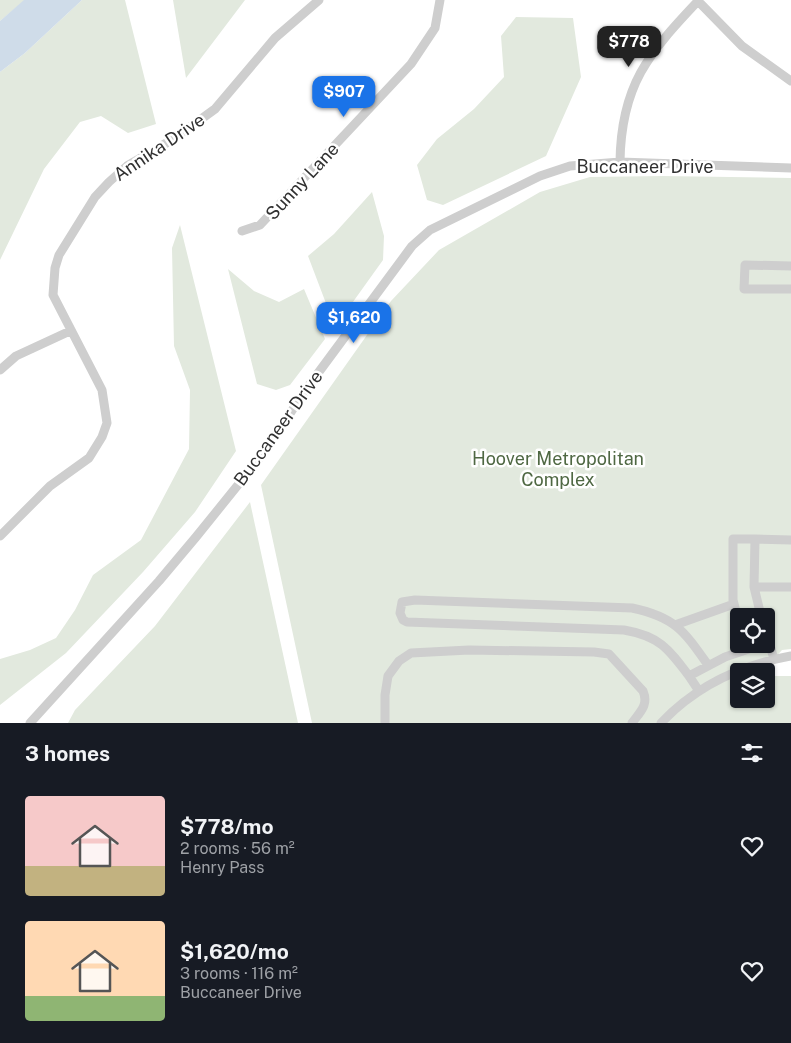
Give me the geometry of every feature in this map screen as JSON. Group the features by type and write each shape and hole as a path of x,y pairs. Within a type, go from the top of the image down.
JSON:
{"street":[{"name":"Annika Drive","path":"0,536 50,486 88,458 102,437 106,423 102,390 53,295 55,268 60,255 96,197 109,182 127,166 197,124 231,93 275,38 319,0"},
{"name":"Sunny Lane","path":"242,231 260,226 411,64 435,28 440,0"},
{"path":"620,162 623,125 628,98 635,82 662,38 698,0 742,46 791,81"},
{"name":"Buccaneer Drive","path":"30,723 159,582 196,538 263,454 307,388 412,246 430,230 540,176 570,166 620,162 791,168"},
{"path":"791,266 745,265 744,288 791,289"},
{"path":"0,370 16,356 70,331"},
{"path":"735,608 733,539 791,540"},
{"path":"755,539 754,587 759,608"},
{"path":"754,587 791,587"},
{"path":"699,691 660,641 644,633 624,630 407,622 403,620 400,606 402,602 415,600 632,608 650,612 675,625 708,665"},
{"path":"675,625 734,604"},
{"path":"385,723 384,695 388,676 398,661 411,653 469,650 594,652 609,654 643,691 646,698 646,705 632,723"},
{"path":"689,676 733,653"},
{"path":"771,653 774,659"},
{"path":"661,723 673,710 714,680 759,662 791,656"}],"green space":[{"path":"0,0 25,0 0,21"},
{"path":"82,0 125,0 156,124 128,133 101,116 80,122 44,169 0,260 0,72 25,53"},
{"path":"173,0 245,0 186,78"},
{"path":"516,17 573,18 581,77 546,156 443,205 427,200 417,165 437,139 474,109 504,77 501,36"},
{"name":"Hoover Metropolitan Complex","path":"590,177 791,178 791,649 782,650 770,663 730,663 730,708 775,708 775,676 791,676 791,723 312,723 261,485 391,301 439,250 540,192"},
{"path":"372,192 384,236 383,260 335,327 308,256 334,234"},
{"path":"180,225 236,451 195,512 143,572 66,653 0,705 0,659 30,650 56,638 75,610 93,575 141,540 189,449 190,390 174,346 172,248"},
{"path":"228,269 254,291 279,302 304,289 325,339 290,385 276,390 257,384"},
{"path":"250,502 298,723 68,723 75,710 155,626"}],"water":[{"path":"24,0 82,0 25,53 0,72 0,21"}]}
